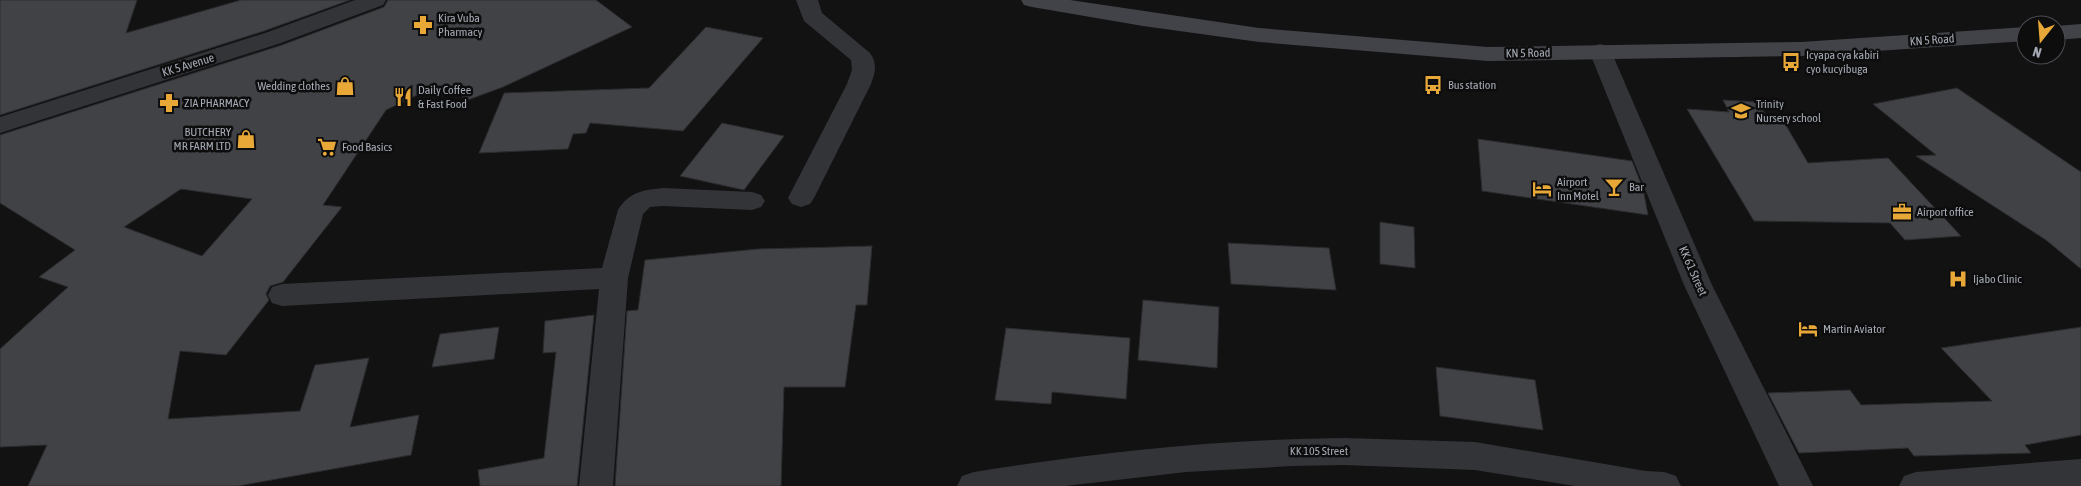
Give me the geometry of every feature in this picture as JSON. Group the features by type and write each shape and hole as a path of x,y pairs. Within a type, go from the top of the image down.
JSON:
{"main road":[{"name":"KN 5 Road","path":"1032,0 1259,35 1488,54 1801,48 2016,35"}],"street":[{"name":"KK 5 Avenue","path":"0,125 272,38 375,0"},
{"path":"801,198 859,84 864,70 862,58 812,16 807,0"},
{"name":"KK 61 Street","path":"1600,51 1698,285 1796,486"},
{"path":"596,486 614,278 631,210 643,199 663,197 752,201"},
{"path":"282,295 614,278"},
{"name":"KK 105 Street","path":"974,486 1072,469 1174,458 1263,452 1344,451 1474,456 1646,485 1664,486"},
{"path":"1916,486 2081,473"}],"building":[{"path":"0,0 137,0 126,33 241,0 350,0 264,31 0,115"},
{"path":"388,0 596,0 632,27 503,87 465,101 458,89 442,95 436,86 386,110 323,205 342,207 283,282 270,286 266,294 269,300 226,355 180,351 168,419 300,411 315,365 369,358 350,427 419,415 411,455 238,486 28,486 47,445 0,447 0,349 68,287 39,277 75,250 0,203 0,135 282,45 384,7","holes":["181,189 252,199 202,256 124,227"]},
{"path":"706,27 763,38 683,131 590,123 586,133 573,134 568,149 479,153 504,93 649,88"},
{"path":"1957,88 2081,172 2081,269 2046,240 1916,156 1936,155 1873,104"},
{"path":"1723,100 1758,102 1767,117 1781,117 1808,163 1888,158 1961,236 1905,240 1890,223 1754,221 1687,109 1729,112"},
{"path":"722,123 784,136 744,190 680,176"},
{"path":"1478,139 1632,161 1643,189 1648,215 1482,191"},
{"path":"1380,222 1414,227 1415,268 1380,264"},
{"path":"1228,243 1329,248 1336,290 1231,284"},
{"path":"872,246 867,305 856,305 845,387 784,387 781,486 615,486 627,311 638,310 645,260 758,249"},
{"path":"1143,300 1219,307 1217,368 1138,360"},
{"path":"594,315 577,486 480,486 478,470 544,458 556,352 543,353 545,321"},
{"path":"499,327 494,359 432,367 440,334"},
{"path":"2081,327 2081,435 2025,445 2031,453 1914,456 1908,448 1799,453 1768,393 1850,390 1861,405 1992,401 1941,348"},
{"path":"1006,328 1130,338 1126,399 1052,392 1051,404 995,400"},
{"path":"1436,367 1535,380 1543,430 1440,416"}],"place":[{"name":"Kira Vuba Pharmacy","path":"423,25"},
{"name":"Icyapa cya kabiri cyo kucyibuga","path":"1791,62"},
{"name":"Bus station","path":"1433,85"},
{"name":"Wedding clothes","path":"345,86"},
{"name":"Daily Coffee & Fast Food","path":"403,97"},
{"name":"ZIA PHARMACY","path":"169,103"},
{"name":"Trinity Nursery school","path":"1741,111"},
{"name":"BUTCHERY MR FARM LTD","path":"246,139"},
{"name":"Food Basics","path":"327,147"},
{"name":"Bar","path":"1614,187"},
{"name":"Airport Inn Motel","path":"1542,189"},
{"name":"Airport office","path":"1902,212"},
{"name":"Ijabo Clinic","path":"1958,279"},
{"name":"Martin Aviator","path":"1808,329"}]}
